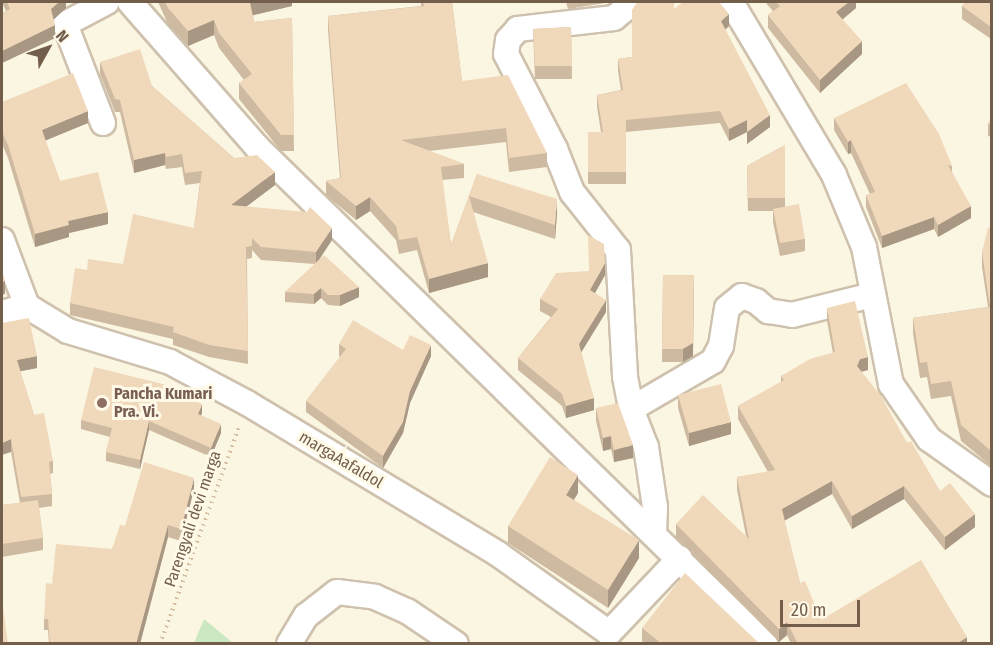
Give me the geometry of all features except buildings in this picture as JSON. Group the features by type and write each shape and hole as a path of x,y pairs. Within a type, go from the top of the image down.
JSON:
{"street":[{"path":"103,123 65,24 107,2"},
{"path":"130,2 257,147 654,532 765,644"},
{"path":"625,2 625,9 614,18 518,28 508,40 506,54 555,149 572,192 618,250 625,377 631,409 646,447 655,507 654,532"},
{"path":"731,2 834,175 864,247 891,384 929,439 992,484"},
{"path":"2,240 27,306 2,313"},
{"path":"631,409 713,361 721,346 727,308 742,296 756,301 768,311 792,315 872,295"},
{"name":"margaAafaldol","path":"27,306 68,331 170,362 247,403 498,554 608,640 680,558"},
{"path":"289,644 306,616 338,592 375,597 407,611 456,644"}],"path":[{"name":"Parengyali devi marga","path":"160,644 247,403"}],"green space":[{"path":"204,619 233,643 194,643"}],"place":[{"name":"Pancha Kumari Pra. Vi.","path":"102,403"}]}
